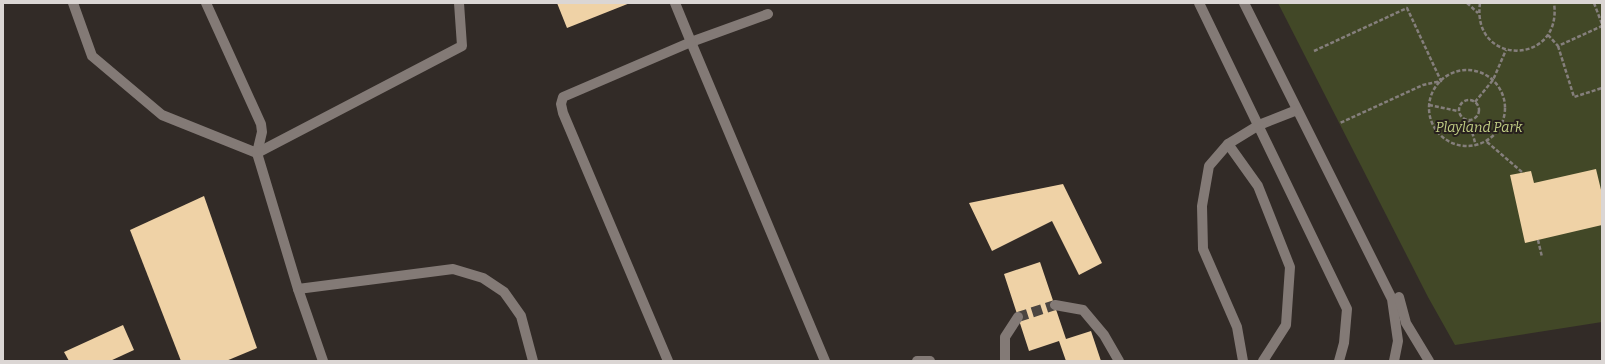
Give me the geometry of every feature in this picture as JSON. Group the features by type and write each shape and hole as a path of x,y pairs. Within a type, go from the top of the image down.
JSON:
{"street":[{"path":"73,3 92,56 162,115 257,153 462,46 459,3"},
{"path":"206,3 261,124 262,132 257,153 298,289 323,361"},
{"path":"675,3 826,361"},
{"path":"1199,3 1347,309 1344,343 1339,361"},
{"path":"1244,3 1392,299 1398,341 1394,361"},
{"path":"668,361 563,112 561,104 562,97 691,42 768,14"},
{"path":"1243,361 1237,327 1203,249 1202,206 1209,166 1228,144 1259,125 1297,110"},
{"path":"1228,144 1258,186 1290,267 1286,325 1263,361"},
{"path":"298,289 453,269 483,278 504,292 522,316 533,361"},
{"path":"1399,297 1406,323 1428,361"},
{"path":"1055,305 1083,310 1104,335 1119,361"},
{"path":"1005,361 1005,337 1018,317"},
{"path":"918,361 930,361"}],"path":[{"path":"1467,3 1478,13"},
{"path":"1480,3 1478,13 1480,25 1486,36 1495,44 1506,50 1518,52 1530,49 1540,44 1548,35 1554,24 1554,3"},
{"path":"1558,46 1602,25 1594,3"},
{"path":"1314,51 1407,8 1441,81"},
{"path":"1548,35 1558,46 1574,97 1602,88"},
{"path":"1475,102 1493,80 1506,50"},
{"path":"1471,70 1483,73 1493,80 1501,89 1505,100 1506,113 1503,124 1496,134 1487,142 1476,146 1464,147 1452,144 1442,138 1434,128 1430,116 1429,105 1432,93 1441,81 1448,75 1459,71 1471,70"},
{"path":"1340,123 1423,85 1441,81"},
{"path":"1468,100 1475,102 1479,110 1478,115 1469,121 1464,120 1458,111 1459,106 1463,101 1468,100"},
{"path":"1429,105 1458,111"},
{"path":"1469,121 1476,146"},
{"path":"1487,142 1522,172"},
{"path":"1538,240 1542,257"}],"green space":[{"name":"Playland Park","path":"1278,3 1602,3 1602,322 1455,345 1428,297"}],"building":[{"path":"557,3 630,3 567,28"},
{"path":"1596,169 1602,194 1602,225 1525,243 1510,175 1531,171 1534,183"},
{"path":"1063,184 1102,263 1079,275 1052,221 992,251 969,203"},
{"path":"204,196 257,348 226,361 181,361 130,230"},
{"path":"1040,262 1066,339 1091,331 1101,361 1066,361 1059,341 1029,351 1004,274"},
{"path":"123,325 134,350 110,361 69,361 64,352"}],"tunnel":[{"path":"1018,317 1055,305"}]}
